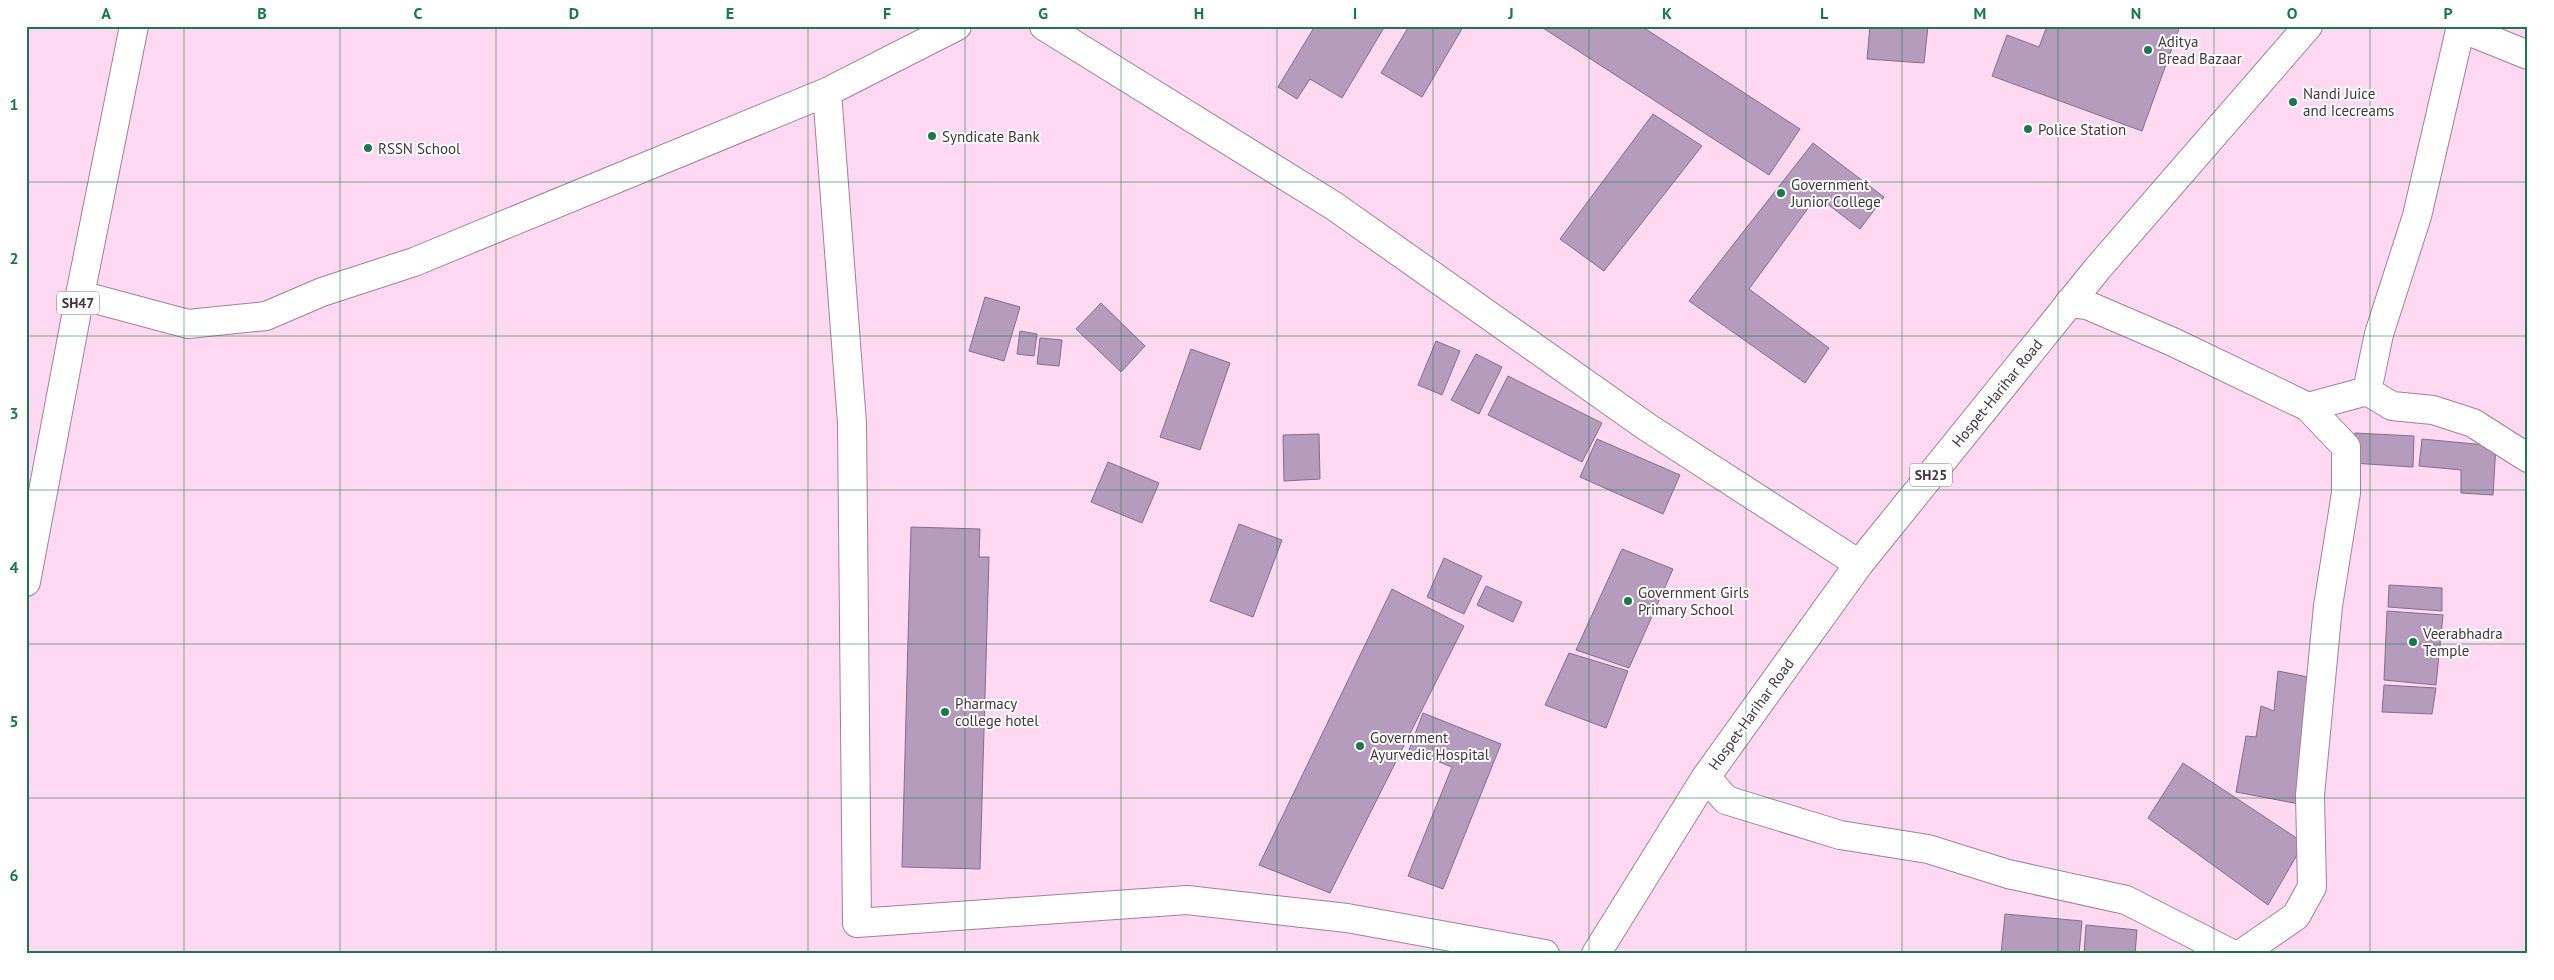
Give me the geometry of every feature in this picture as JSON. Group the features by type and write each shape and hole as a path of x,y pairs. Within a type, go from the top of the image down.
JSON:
{"street":[{"name":"SH47","path":"26,582 80,295 134,26"},
{"path":"80,295 188,324 266,316 322,292 414,262 826,92 957,26"},
{"path":"1044,26 1334,206 1647,427 1859,564"},
{"name":"Hospet-Harihar Road","path":"1596,954 1706,777 1859,564 2069,303 2170,183 2308,26"},
{"path":"2367,391 2379,334 2417,216 2461,27 2528,55"},
{"path":"826,92 852,423 857,923 1187,900 1347,918 1545,954"},
{"path":"2069,303 2087,305 2173,342 2308,407 2346,447 2346,493 2328,606 2310,794 2312,887 2296,916 2241,954"},
{"path":"2308,407 2367,391 2392,406 2433,410 2473,423 2528,458"},
{"path":"1706,777 1726,800 1840,835 1928,849 2008,874 2126,900 2181,943 2232,954"}],"building":[{"path":"1315,26 1385,26 1342,98 1310,79 1297,99 1278,87"},
{"path":"1409,26 1463,27 1422,97 1381,73"},
{"path":"1540,26 1641,26 1800,129 1769,175"},
{"path":"1870,26 1928,26 1924,63 1867,59"},
{"path":"2047,26 2180,26 2142,131 1992,76 2007,35 2039,47"},
{"path":"1653,114 1702,146 1604,271 1560,239"},
{"path":"1813,143 1884,197 1860,229 1817,196 1749,289 1829,348 1805,383 1689,301"},
{"path":"985,297 1020,307 1004,361 969,351"},
{"path":"1101,303 1145,346 1121,372 1076,329"},
{"path":"1020,331 1037,334 1034,356 1017,354"},
{"path":"1040,338 1062,340 1059,366 1037,364"},
{"path":"1436,341 1460,351 1442,395 1418,385"},
{"path":"1191,349 1230,363 1200,450 1160,437"},
{"path":"1476,354 1502,367 1479,414 1451,400"},
{"path":"1508,376 1602,423 1582,462 1488,415"},
{"path":"2355,433 2414,436 2413,467 2352,463"},
{"path":"1319,434 1320,479 1284,481 1283,435"},
{"path":"1597,439 1680,475 1663,514 1580,477"},
{"path":"2422,439 2496,446 2493,495 2461,493 2461,470 2419,466"},
{"path":"1108,462 1159,483 1142,523 1091,502"},
{"path":"1239,524 1282,540 1253,617 1210,601"},
{"name":"Pharmacy college hotel","path":"911,527 980,529 979,557 989,557 980,869 902,867"},
{"name":"Government Girls Primary School","path":"1622,549 1673,569 1629,668 1576,650"},
{"path":"1444,558 1482,576 1464,614 1427,597"},
{"path":"2389,585 2442,588 2442,611 2388,607"},
{"path":"1486,586 1522,602 1513,622 1477,605"},
{"name":"Government Ayurvedic Hospital","path":"1392,589 1464,626 1330,893 1259,865"},
{"path":"2387,611 2443,615 2436,685 2384,680"},
{"path":"1569,653 1628,671 1606,728 1545,705"},
{"path":"2278,671 2318,679 2299,804 2236,792 2246,736 2256,737 2261,706 2274,711"},
{"path":"2384,685 2436,688 2432,714 2382,712"},
{"path":"1423,713 1501,744 1443,889 1408,876 1452,767 1409,750"},
{"path":"2183,763 2304,843 2268,905 2148,818"},
{"path":"2005,914 2082,921 2079,954 2001,954"},
{"path":"2086,925 2137,930 2135,954 2084,954"}],"place":[{"name":"Aditya Bread Bazaar","path":"2148,50"},
{"name":"Nandi Juice and Icecreams","path":"2293,102"},
{"name":"Police Station","path":"2028,129"},
{"name":"Syndicate Bank","path":"932,136"},
{"name":"RSSN School","path":"368,148"},
{"name":"Government Junior College","path":"1781,193"},
{"name":"Government Girls Primary School","path":"1628,601"},
{"name":"Veerabhadra Temple","path":"2413,642"},
{"name":"Pharmacy college hotel","path":"945,712"},
{"name":"Government Ayurvedic Hospital","path":"1360,746"}]}
